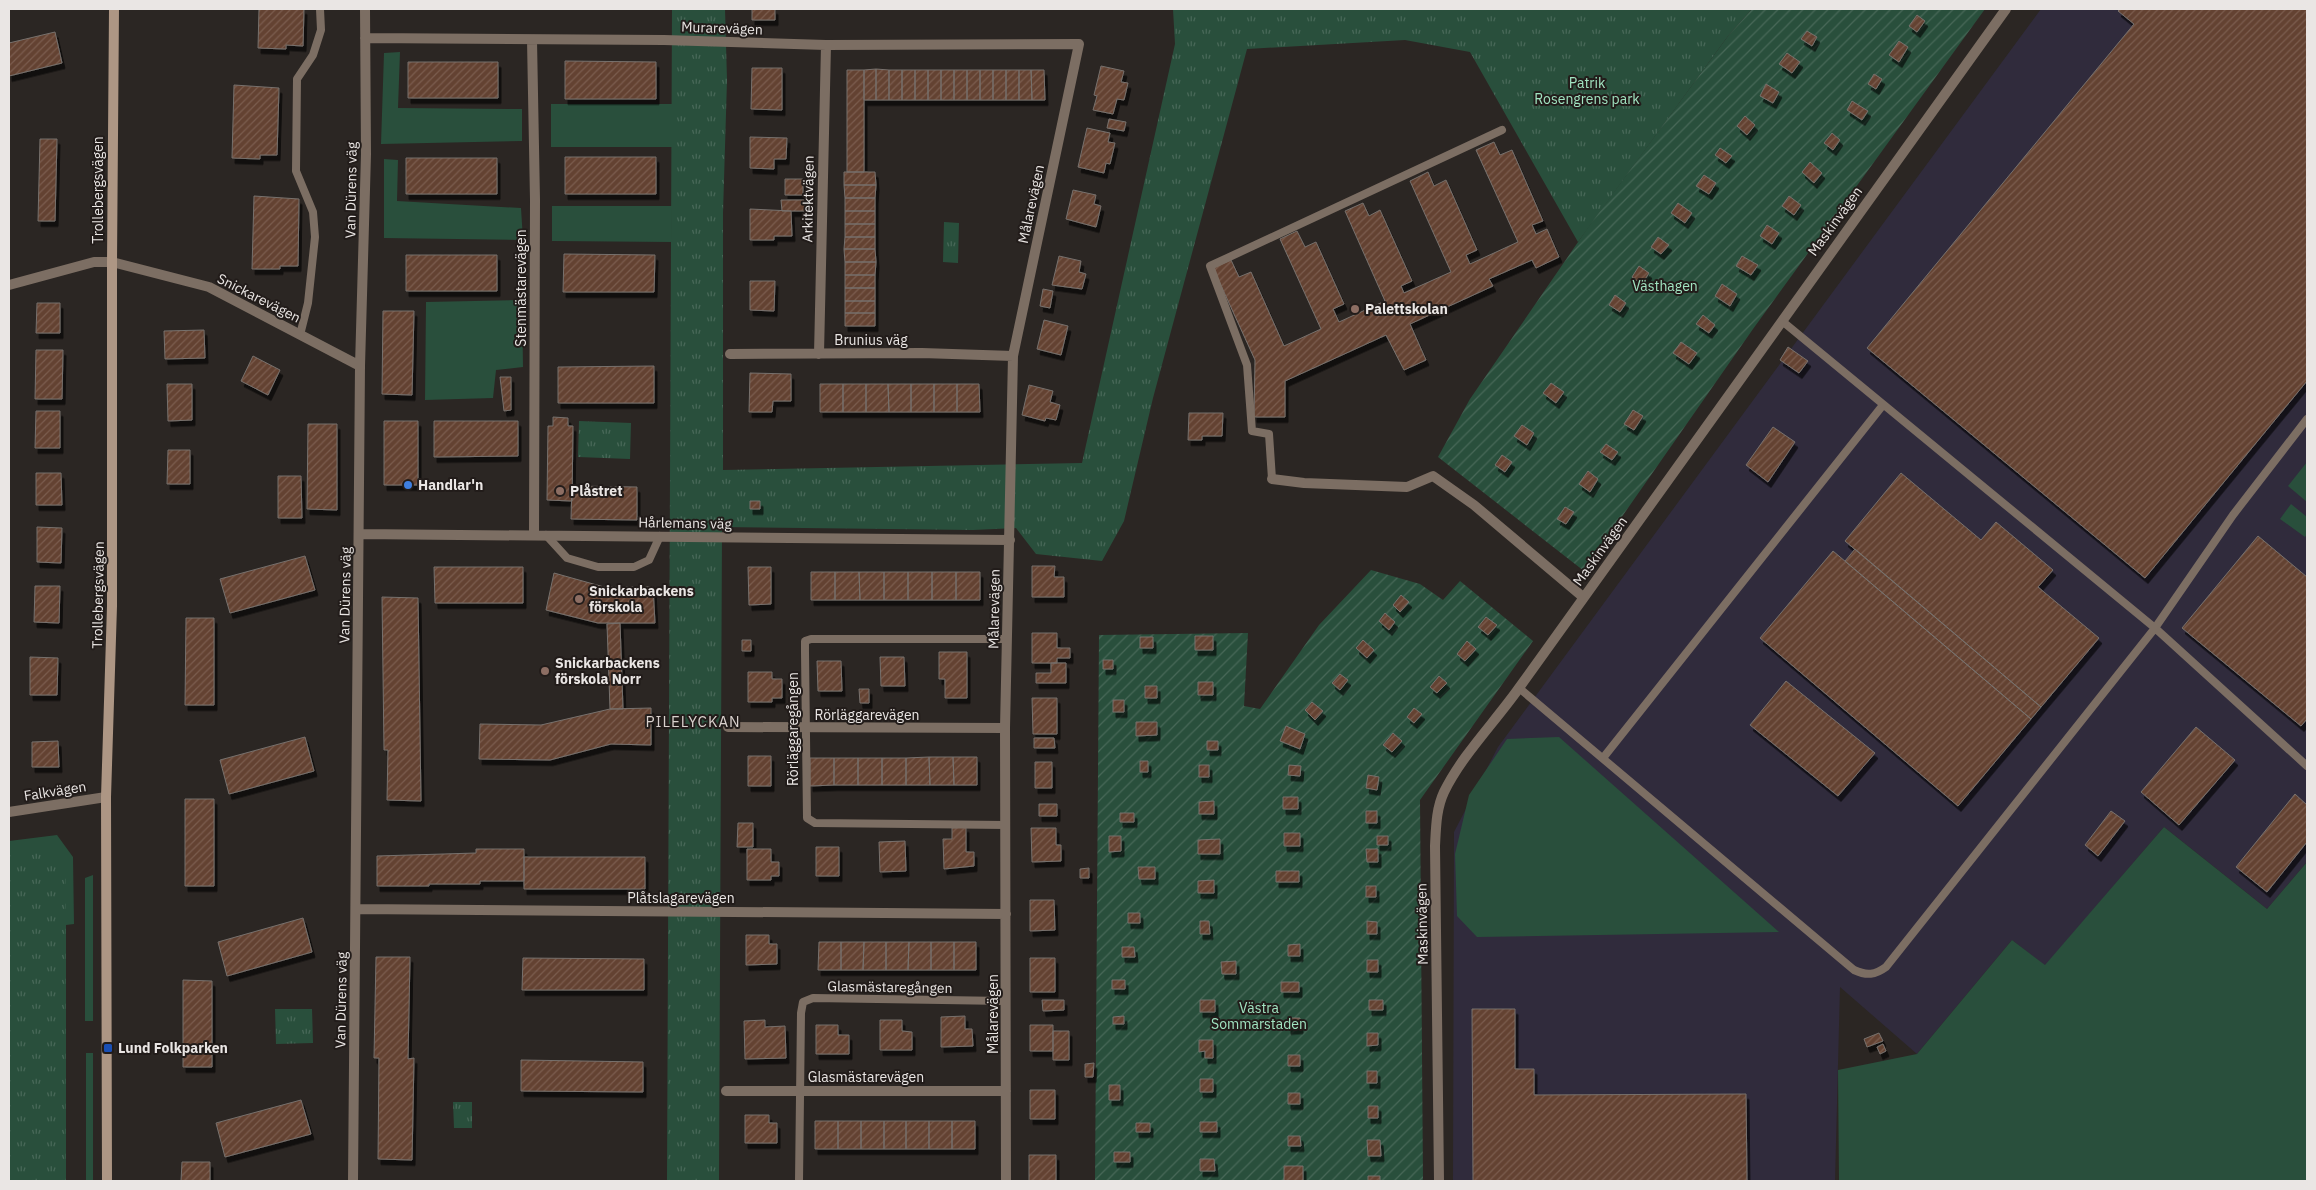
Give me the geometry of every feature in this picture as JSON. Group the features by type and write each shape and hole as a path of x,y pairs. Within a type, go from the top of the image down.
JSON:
{"street":[{"name":"Trollebergsvägen","path":"107,1181 106,797 112,606 114,9"},
{"name":"Van Dürens väg","path":"353,1181 360,366 366,164 365,9"},
{"name":"Maskinvägen","path":"1439,1181 1435,846 1437,815 1443,794 1457,770 1519,688 2006,9"},
{"name":"Murarevägen","path":"365,38 732,41 826,46 1079,44"},
{"name":"Stenmästarevägen","path":"532,40 535,200 534,535"},
{"name":"Målarevägen","path":"1006,1181 1005,728 1013,356 1079,44"},
{"name":"Arkitektvägen","path":"818,354 826,46"},
{"name":"Snickarevägen","path":"9,285 94,262 112,262 209,287 360,366"},
{"name":"Brunius väg","path":"730,354 922,353 1013,356"},
{"path":"1272,479 1304,483 1407,487 1432,476 1474,505 1583,597"},
{"name":"Hårlemans väg","path":"359,534 1010,540"},
{"name":"Rörläggarevägen","path":"728,727 1005,728"},
{"name":"Falkvägen","path":"9,812 106,797"},
{"name":"Plåtslagarevägen","path":"356,909 1006,914"},
{"name":"Glasmästarevägen","path":"726,1091 1006,1091"}],"lane":[{"path":"300,335 308,303 314,237 314,212 296,171 297,79 313,55 321,30 320,9"},
{"path":"1272,479 1269,434 1252,431 1247,365 1210,266 1502,130"},
{"path":"1782,321 2155,628 2307,766"},
{"path":"1602,758 1883,405"},
{"path":"1519,688 1854,970 1864,974 1874,974 1890,962 2155,628 2234,515 2307,419"},
{"path":"546,535 567,558 598,566 634,567 649,560 660,536"},
{"name":"Rörläggaregången","path":"1006,825 815,823 807,818 805,641 810,638 1008,639"},
{"name":"Glasmästaregången","path":"799,1181 801,1013 803,1002 814,998 1006,1001"}],"shaded area":[{"path":"2041,9 2307,9 2307,862 2267,909 2164,827 2045,966 2012,940 1917,1054 1840,987 1835,1181 1453,1181 1454,832 1498,747"}],"green space":[{"name":"Patrik Rosengrens park","path":"672,9 725,9 727,80 723,213 723,470 1082,463 1175,44 1173,9 1752,9 1728,36 1578,242 1470,52 1405,40 1247,49 1153,398 1124,521 1102,561 1036,554 1016,528 973,530 722,527 719,1181 667,1181"},
{"name":"Västhagen","path":"1752,9 1985,9 1753,329 1584,571 1438,457 1470,399 1587,229 1728,36"},
{"path":"400,52 398,108 522,109 522,141 381,144 384,53"},
{"path":"551,104 672,104 672,147 551,147"},
{"path":"384,159 398,160 397,201 521,208 523,240 384,238"},
{"path":"552,206 672,206 671,242 552,241"},
{"path":"944,222 959,223 958,263 943,262"},
{"path":"522,300 523,367 496,370 493,398 425,400 426,302"},
{"path":"579,421 631,423 630,459 578,457"},
{"path":"2307,462 2307,502 2288,486"},
{"path":"2291,504 2307,517 2307,534 2305,537 2280,519"},
{"name":"Västra Sommarstaden","path":"1371,570 1420,584 1443,600 1460,581 1533,641 1420,800 1423,1181 1095,1181 1099,635 1248,633 1244,706 1260,709 1319,625"},
{"path":"1559,737 1779,932 1477,937 1457,916 1455,854 1469,795 1507,739"},
{"path":"2164,827 2267,909 2307,862 2307,1181 1839,1181 1838,1070 1917,1054 2012,940 2045,965"},
{"path":"57,835 73,857 74,924 66,925 9,964 9,841"},
{"path":"44,845 66,864 66,1181 9,1181 9,852"},
{"path":"93,875 93,1021 85,1021 85,878"},
{"path":"275,1009 312,1009 313,1043 276,1044"},
{"path":"86,1053 93,1053 93,1181 86,1181"},
{"path":"453,1102 472,1102 472,1128 454,1128"}],"building":[{"path":"259,9 304,9 303,46 286,45 286,49 258,48"},
{"path":"752,9 775,9 775,20 752,20"},
{"path":"2120,9 2307,9 2307,381 2145,578 1867,348 2134,24 2118,11"},
{"path":"1917,15 1925,21 1917,32 1909,26"},
{"path":"1807,31 1817,37 1812,46 1801,39"},
{"path":"55,32 62,63 9,76 9,43"},
{"path":"1899,41 1908,47 1899,62 1889,55"},
{"path":"1787,53 1800,62 1792,73 1779,64"},
{"path":"565,61 656,62 656,99 565,99"},
{"path":"408,62 498,62 498,98 408,98"},
{"path":"1101,66 1124,71 1121,82 1128,83 1124,100 1117,99 1113,114 1093,110 1097,96 1094,95"},
{"path":"752,68 782,68 782,110 751,109"},
{"path":"876,69 876,100 864,100 864,70"},
{"path":"876,69 889,70 889,100 876,100"},
{"path":"847,70 864,70 864,172 847,172"},
{"path":"889,70 902,70 902,100 889,100"},
{"path":"902,70 915,70 915,100 902,100"},
{"path":"915,70 928,70 928,100 915,100"},
{"path":"928,70 941,70 941,100 928,100"},
{"path":"941,70 954,70 954,100 941,100"},
{"path":"954,70 967,70 967,100 954,100"},
{"path":"967,70 980,70 980,100 967,100"},
{"path":"980,70 993,70 993,100 980,100"},
{"path":"993,70 1006,70 1006,100 993,100"},
{"path":"1006,70 1019,70 1019,100 1006,100"},
{"path":"1019,70 1031,70 1032,100 1019,100"},
{"path":"1031,70 1044,70 1045,100 1032,100"},
{"path":"1874,74 1882,79 1876,89 1868,84"},
{"path":"1766,84 1779,92 1773,103 1760,96"},
{"path":"234,85 279,88 277,155 260,155 260,159 232,158"},
{"path":"1852,101 1868,111 1862,120 1847,110"},
{"path":"1745,116 1755,125 1747,135 1737,126"},
{"path":"1109,119 1126,122 1124,131 1107,128"},
{"path":"1087,128 1110,133 1108,142 1115,143 1110,164 1106,163 1104,173 1078,167"},
{"path":"1832,133 1840,140 1833,150 1824,143"},
{"path":"750,137 787,138 786,159 774,159 774,169 750,168"},
{"path":"40,139 57,139 55,221 38,221"},
{"path":"1494,142 1500,155 1512,150 1543,221 1532,225 1536,234 1547,229 1559,257 1536,268 1532,260 1489,279 1493,286 1410,324 1426,360 1404,370 1386,335 1285,381 1285,417 1254,417 1255,360 1213,268 1231,260 1239,277 1251,272 1284,346 1321,329 1280,239 1297,231 1305,247 1316,242 1344,304 1333,309 1339,322 1385,301 1345,211 1363,203 1369,216 1380,210 1412,281 1401,286 1404,293 1451,272 1410,181 1428,172 1434,186 1446,180 1477,250 1466,255 1470,264 1518,242 1476,150"},
{"path":"1720,148 1732,156 1726,163 1715,155"},
{"path":"565,157 656,157 656,194 565,194"},
{"path":"406,158 497,158 497,194 406,194"},
{"path":"1810,162 1822,173 1814,183 1802,172"},
{"path":"844,172 875,172 876,185 844,185"},
{"path":"1704,175 1716,183 1709,194 1696,186"},
{"path":"785,179 803,179 803,195 785,195"},
{"path":"844,185 876,185 875,198 845,198"},
{"path":"1073,190 1096,195 1094,204 1101,206 1096,227 1066,219"},
{"path":"254,196 299,199 298,266 280,266 280,269 252,269"},
{"path":"1789,196 1801,205 1794,215 1782,206"},
{"path":"845,198 875,198 875,211 845,211"},
{"path":"781,200 805,200 805,211 782,211"},
{"path":"1678,203 1692,213 1685,223 1671,213"},
{"path":"750,209 791,211 792,236 774,236 774,240 750,240"},
{"path":"845,211 875,211 875,224 845,224"},
{"path":"845,224 875,224 875,237 845,237"},
{"path":"1767,225 1779,233 1772,244 1760,236"},
{"path":"845,237 875,237 875,249 844,249"},
{"path":"1658,237 1669,245 1661,254 1651,247"},
{"path":"844,249 875,249 876,262 845,262"},
{"path":"564,254 655,255 654,292 563,292"},
{"path":"406,255 497,255 497,291 406,291"},
{"path":"1059,256 1081,261 1079,272 1086,274 1082,289 1052,285"},
{"path":"1742,256 1758,265 1751,275 1736,266"},
{"path":"845,262 876,262 875,275 845,275"},
{"path":"1639,266 1649,273 1642,284 1632,277"},
{"path":"845,275 875,275 875,288 845,288"},
{"path":"750,281 775,281 774,311 750,310"},
{"path":"1722,284 1737,294 1730,306 1715,296"},
{"path":"845,288 875,288 875,301 845,301"},
{"path":"1043,289 1053,291 1050,308 1040,306"},
{"path":"1615,295 1626,303 1620,312 1609,305"},
{"path":"845,301 875,301 875,313 845,313"},
{"path":"37,303 60,303 60,333 36,333"},
{"path":"383,311 414,311 412,395 382,394"},
{"path":"845,313 875,313 875,326 845,326"},
{"path":"1703,315 1715,325 1709,333 1696,324"},
{"path":"1044,320 1068,326 1061,355 1037,349"},
{"path":"204,330 205,358 165,359 164,331"},
{"path":"1681,342 1697,353 1689,364 1673,353"},
{"path":"1788,347 1808,361 1799,373 1780,360"},
{"path":"36,350 63,350 62,399 35,399"},
{"path":"253,356 280,370 268,395 241,381"},
{"path":"654,366 654,403 558,403 558,367"},
{"path":"750,373 791,374 791,401 773,401 772,412 749,412"},
{"path":"500,377 511,377 511,410 504,411"},
{"path":"1551,383 1564,392 1556,403 1543,393"},
{"path":"167,384 192,384 192,420 168,421"},
{"path":"820,384 843,384 843,412 820,412"},
{"path":"843,384 866,384 866,412 843,412"},
{"path":"866,384 888,384 889,412 866,412"},
{"path":"888,384 911,384 911,412 889,412"},
{"path":"911,384 934,384 934,412 911,412"},
{"path":"934,384 957,384 957,412 934,412"},
{"path":"957,384 979,384 980,412 957,412"},
{"path":"1029,385 1053,391 1050,402 1060,405 1056,420 1046,418 1045,421 1022,415"},
{"path":"1633,410 1643,416 1634,430 1624,424"},
{"path":"36,411 60,411 60,448 35,448"},
{"path":"1189,413 1223,413 1222,436 1202,436 1202,440 1188,440"},
{"path":"553,417 568,418 568,426 573,426 572,501 547,500 548,426 553,426"},
{"path":"384,421 418,421 418,485 384,485"},
{"path":"434,421 518,421 518,456 434,457"},
{"path":"308,424 337,424 337,510 307,509"},
{"path":"1522,425 1534,433 1527,445 1514,436"},
{"path":"1773,427 1795,442 1768,482 1746,465"},
{"path":"1606,444 1618,452 1612,460 1600,452"},
{"path":"168,450 190,450 190,484 167,484"},
{"path":"1502,455 1512,462 1505,472 1495,465"},
{"path":"1588,471 1598,479 1590,492 1579,484"},
{"path":"36,473 61,473 62,505 36,505"},
{"path":"1901,473 1981,540 1996,522 2053,570 2038,587 2099,638 2041,707 1845,541"},
{"path":"278,476 301,476 302,518 278,518"},
{"path":"572,486 637,487 637,520 571,519"},
{"path":"750,501 760,501 760,509 750,509"},
{"path":"1565,507 1574,512 1566,524 1557,519"},
{"path":"37,527 62,528 61,563 37,562"},
{"path":"2258,536 2307,577 2307,719 2301,726 2182,628"},
{"path":"1855,549 2041,707 2031,719 1845,561"},
{"path":"1833,551 2031,719 1958,806 1760,638"},
{"path":"305,556 315,590 230,613 220,579"},
{"path":"1032,566 1055,566 1054,577 1064,577 1064,597 1032,597"},
{"path":"434,567 523,567 523,603 435,603"},
{"path":"748,567 771,567 771,604 749,605"},
{"path":"811,572 835,572 835,600 811,600"},
{"path":"835,572 859,572 860,600 835,600"},
{"path":"859,572 884,572 884,600 860,600"},
{"path":"884,572 908,572 908,600 884,600"},
{"path":"908,572 932,572 932,600 908,600"},
{"path":"932,572 956,572 956,600 932,600"},
{"path":"956,572 980,572 980,600 956,600"},
{"path":"554,573 604,587 653,587 655,623 598,623 546,610"},
{"path":"35,586 60,586 59,623 34,622"},
{"path":"1401,595 1409,602 1400,612 1393,605"},
{"path":"382,597 418,598 421,801 387,800 388,750 384,750"},
{"path":"1385,613 1395,622 1389,630 1379,621"},
{"path":"1486,617 1497,625 1488,635 1478,627"},
{"path":"186,618 214,618 214,705 185,705"},
{"path":"620,623 623,709 610,709 607,624"},
{"path":"1032,633 1057,633 1057,648 1070,648 1070,658 1057,658 1057,663 1032,663"},
{"path":"1195,636 1213,636 1213,650 1195,650"},
{"path":"1140,637 1153,637 1153,648 1140,648"},
{"path":"742,640 751,640 751,651 742,651"},
{"path":"1363,640 1374,650 1367,658 1356,648"},
{"path":"1467,641 1476,649 1465,661 1457,654"},
{"path":"939,652 967,652 967,698 945,698 945,679 939,679"},
{"path":"30,657 58,658 57,695 30,695"},
{"path":"880,657 904,657 905,686 881,686"},
{"path":"1103,660 1113,660 1113,669 1103,669"},
{"path":"817,661 841,661 842,691 818,691"},
{"path":"1051,663 1066,663 1066,683 1036,683 1036,673 1051,673"},
{"path":"748,672 772,672 772,679 782,679 782,698 772,698 772,702 748,702"},
{"path":"1340,674 1348,680 1340,690 1332,683"},
{"path":"1439,676 1447,683 1437,693 1430,687"},
{"path":"1786,681 1875,753 1838,796 1750,725"},
{"path":"1198,682 1213,682 1213,695 1198,695"},
{"path":"1145,686 1157,686 1157,698 1145,698"},
{"path":"859,689 869,689 869,703 860,703"},
{"path":"1032,698 1057,698 1057,734 1033,734"},
{"path":"1113,700 1124,700 1124,712 1113,712"},
{"path":"1312,702 1323,711 1315,720 1305,710"},
{"path":"651,708 651,745 611,744 550,760 479,759 480,724 541,725 610,709"},
{"path":"1414,708 1422,714 1414,723 1407,717"},
{"path":"1136,722 1157,722 1157,735 1136,736"},
{"path":"1286,726 1305,734 1300,749 1280,741"},
{"path":"2196,727 2235,760 2179,825 2141,792"},
{"path":"1393,733 1402,741 1392,752 1383,745"},
{"path":"305,737 314,771 229,794 220,760"},
{"path":"1034,738 1054,738 1055,748 1034,748"},
{"path":"58,741 59,767 32,767 32,742"},
{"path":"1207,741 1218,741 1218,750 1207,750"},
{"path":"748,756 771,756 771,786 748,786"},
{"path":"929,757 953,757 954,785 930,785"},
{"path":"929,757 930,785 906,785 906,758"},
{"path":"953,757 977,757 977,785 954,785"},
{"path":"810,758 834,758 834,785 810,786"},
{"path":"834,758 858,758 858,785 834,785"},
{"path":"858,758 882,758 882,785 858,785"},
{"path":"882,758 906,758 906,785 882,785"},
{"path":"1140,761 1148,761 1148,772 1140,772"},
{"path":"1035,762 1052,762 1052,788 1035,788"},
{"path":"1199,765 1209,765 1209,777 1199,777"},
{"path":"1289,765 1301,766 1300,776 1288,775"},
{"path":"1368,775 1379,777 1377,790 1366,788"},
{"path":"2295,794 2307,805 2307,842 2267,892 2236,867"},
{"path":"1283,797 1298,797 1298,809 1283,809"},
{"path":"185,799 214,799 214,886 185,886"},
{"path":"1214,801 1214,814 1199,814 1199,802"},
{"path":"1039,804 1057,804 1057,816 1039,816"},
{"path":"1366,811 1377,811 1377,823 1366,823"},
{"path":"2111,811 2125,821 2098,856 2085,845"},
{"path":"1120,813 1134,813 1134,822 1120,822"},
{"path":"738,823 753,823 753,847 737,847"},
{"path":"966,827 966,852 974,852 974,866 944,869 943,839 952,839 952,828"},
{"path":"1031,828 1056,828 1056,845 1061,845 1061,861 1032,862"},
{"path":"1284,833 1300,833 1300,846 1284,846"},
{"path":"1109,836 1121,836 1121,851 1109,852"},
{"path":"1377,836 1388,836 1388,845 1377,845"},
{"path":"1220,839 1220,854 1198,854 1198,840"},
{"path":"905,841 906,871 880,872 879,842"},
{"path":"816,847 839,847 839,876 816,876"},
{"path":"476,849 524,849 524,881 480,881 480,884 429,884 429,886 377,886 377,856 476,853"},
{"path":"747,849 771,849 771,862 779,862 779,876 771,876 771,880 747,880"},
{"path":"1366,849 1378,849 1378,862 1367,862"},
{"path":"524,857 645,857 645,889 524,889"},
{"path":"1138,867 1155,867 1155,879 1139,879"},
{"path":"1089,868 1089,878 1080,878 1080,869"},
{"path":"1276,871 1299,871 1299,882 1276,882"},
{"path":"1214,880 1214,893 1198,893 1198,881"},
{"path":"1366,886 1376,886 1376,897 1366,897"},
{"path":"1030,900 1054,900 1055,930 1030,931"},
{"path":"1128,913 1140,913 1140,923 1128,923"},
{"path":"303,918 312,952 227,976 218,942"},
{"path":"1200,921 1209,921 1210,934 1200,934"},
{"path":"1367,921 1377,922 1377,934 1367,934"},
{"path":"746,935 769,935 769,944 777,944 777,964 746,965"},
{"path":"819,942 841,942 841,970 818,970"},
{"path":"841,942 864,942 863,970 841,970"},
{"path":"864,942 886,942 886,970 863,970"},
{"path":"886,942 909,942 908,970 886,970"},
{"path":"909,942 931,942 931,970 908,970"},
{"path":"931,942 954,942 954,970 931,970"},
{"path":"954,942 976,942 976,970 954,970"},
{"path":"1300,944 1300,956 1288,956 1288,945"},
{"path":"1122,947 1134,947 1135,957 1122,957"},
{"path":"376,957 410,957 408,1059 414,1058 412,1160 378,1159 379,1058 374,1058"},
{"path":"523,958 644,959 644,990 522,990"},
{"path":"1030,958 1055,958 1055,992 1030,992"},
{"path":"1367,960 1378,960 1378,972 1367,972"},
{"path":"1236,961 1236,974 1222,974 1221,962"},
{"path":"183,980 212,981 212,1067 183,1067"},
{"path":"1112,980 1125,980 1125,989 1112,989"},
{"path":"1281,982 1299,982 1299,992 1281,992"},
{"path":"1042,1000 1064,1000 1064,1010 1043,1011"},
{"path":"1200,1000 1215,1000 1215,1012 1200,1012"},
{"path":"1369,1000 1383,1000 1383,1010 1369,1010"},
{"path":"1472,1009 1515,1009 1515,1069 1534,1069 1534,1095 1746,1094 1747,1181 1473,1181"},
{"path":"965,1016 965,1029 972,1029 973,1046 941,1047 941,1017"},
{"path":"1124,1016 1124,1024 1113,1024 1113,1017"},
{"path":"1288,1018 1300,1018 1300,1028 1288,1029"},
{"path":"765,1020 765,1027 785,1026 786,1058 745,1059 744,1021"},
{"path":"880,1020 902,1020 902,1031 912,1032 912,1050 880,1050"},
{"path":"816,1025 838,1025 838,1035 849,1035 849,1054 816,1054"},
{"path":"1030,1025 1053,1025 1053,1051 1030,1051"},
{"path":"1053,1031 1069,1031 1069,1060 1053,1060"},
{"path":"1367,1033 1378,1033 1378,1045 1367,1046"},
{"path":"1879,1033 1883,1041 1867,1047 1864,1039"},
{"path":"1199,1040 1213,1040 1213,1058 1205,1058 1205,1051 1199,1052"},
{"path":"1883,1044 1886,1051 1880,1054 1877,1047"},
{"path":"1288,1055 1300,1055 1300,1066 1288,1066"},
{"path":"521,1060 643,1062 643,1092 521,1091"},
{"path":"1094,1063 1093,1077 1085,1077 1085,1064"},
{"path":"1367,1071 1377,1071 1377,1083 1367,1083"},
{"path":"1200,1079 1213,1079 1213,1092 1200,1092"},
{"path":"1109,1085 1120,1085 1120,1100 1109,1100"},
{"path":"1030,1090 1055,1090 1055,1119 1030,1119"},
{"path":"1288,1093 1300,1093 1300,1104 1288,1104"},
{"path":"301,1100 311,1134 225,1157 216,1123"},
{"path":"1368,1106 1378,1106 1378,1118 1368,1118"},
{"path":"745,1115 769,1115 769,1123 777,1123 777,1143 745,1143"},
{"path":"815,1121 838,1121 838,1149 815,1149"},
{"path":"838,1121 861,1121 861,1149 838,1149"},
{"path":"861,1121 884,1121 884,1149 861,1149"},
{"path":"884,1121 906,1121 906,1149 884,1149"},
{"path":"906,1121 929,1121 929,1149 906,1149"},
{"path":"929,1121 952,1121 952,1149 929,1149"},
{"path":"952,1121 975,1121 975,1149 952,1149"},
{"path":"1200,1122 1217,1122 1217,1132 1200,1132"},
{"path":"1136,1123 1150,1123 1150,1132 1136,1132"},
{"path":"1288,1136 1300,1136 1301,1146 1288,1146"},
{"path":"1367,1140 1380,1140 1381,1156 1368,1156"},
{"path":"1114,1152 1130,1152 1130,1162 1114,1162"},
{"path":"1029,1155 1056,1155 1056,1181 1029,1181"},
{"path":"1200,1159 1214,1159 1215,1171 1200,1171"},
{"path":"182,1162 210,1162 210,1181 181,1181"},
{"path":"1284,1166 1303,1166 1303,1181 1284,1181"},
{"path":"1368,1176 1380,1176 1380,1181 1368,1181"}],"place":[{"name":"Palettskolan","path":"1355,309"},
{"name":"Handlar'n","path":"408,485"},
{"name":"Plåstret","path":"560,491"},
{"name":"Snickarbackens förskola","path":"579,599"},
{"name":"Snickarbackens förskola Norr","path":"545,671"},
{"name":"Lund Folkparken","path":"108,1048"}],"district":[{"name":"PILELYCKAN","path":"693,721"}]}
